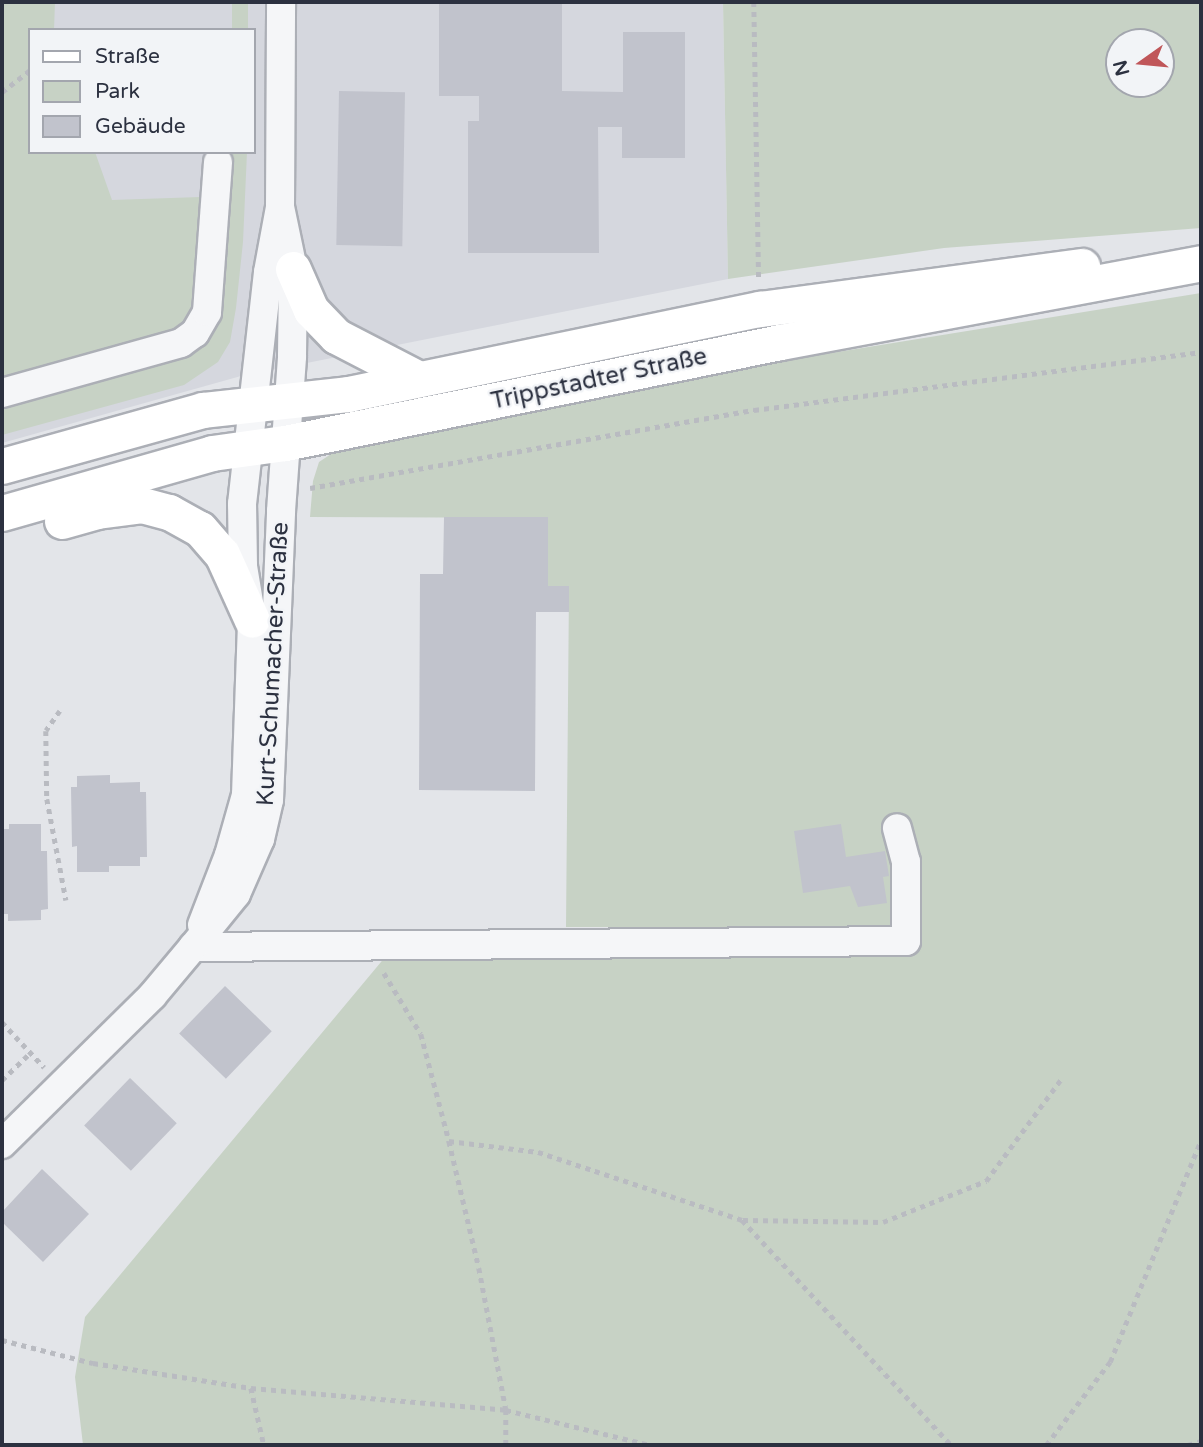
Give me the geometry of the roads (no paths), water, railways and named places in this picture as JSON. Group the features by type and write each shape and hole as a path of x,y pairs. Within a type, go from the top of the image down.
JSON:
{"main road":[{"name":"Trippstadter Straße","path":"2,466 203,410 253,402 348,394 760,309 1059,267 1201,262"},
{"name":"Trippstadter Straße","path":"2,513 212,453 285,443 780,342 1201,262"},
{"path":"293,269 311,310 336,336 419,379"},
{"path":"2,524 25,532 97,511 142,505 169,512 200,529 222,554 252,620"}],"street":[{"path":"280,207 281,2"},
{"path":"2,393 181,343 195,333 207,312 218,162"},
{"name":"Kurt-Schumacher-Straße","path":"2,1144 152,996 236,894 260,839 269,800 293,269 280,207"},
{"name":"Kurt-Schumacher-Straße","path":"193,947 229,855 246,796 252,620 243,566 242,503 268,272 280,207"},
{"path":"193,947 906,941 906,862 897,828"}]}
